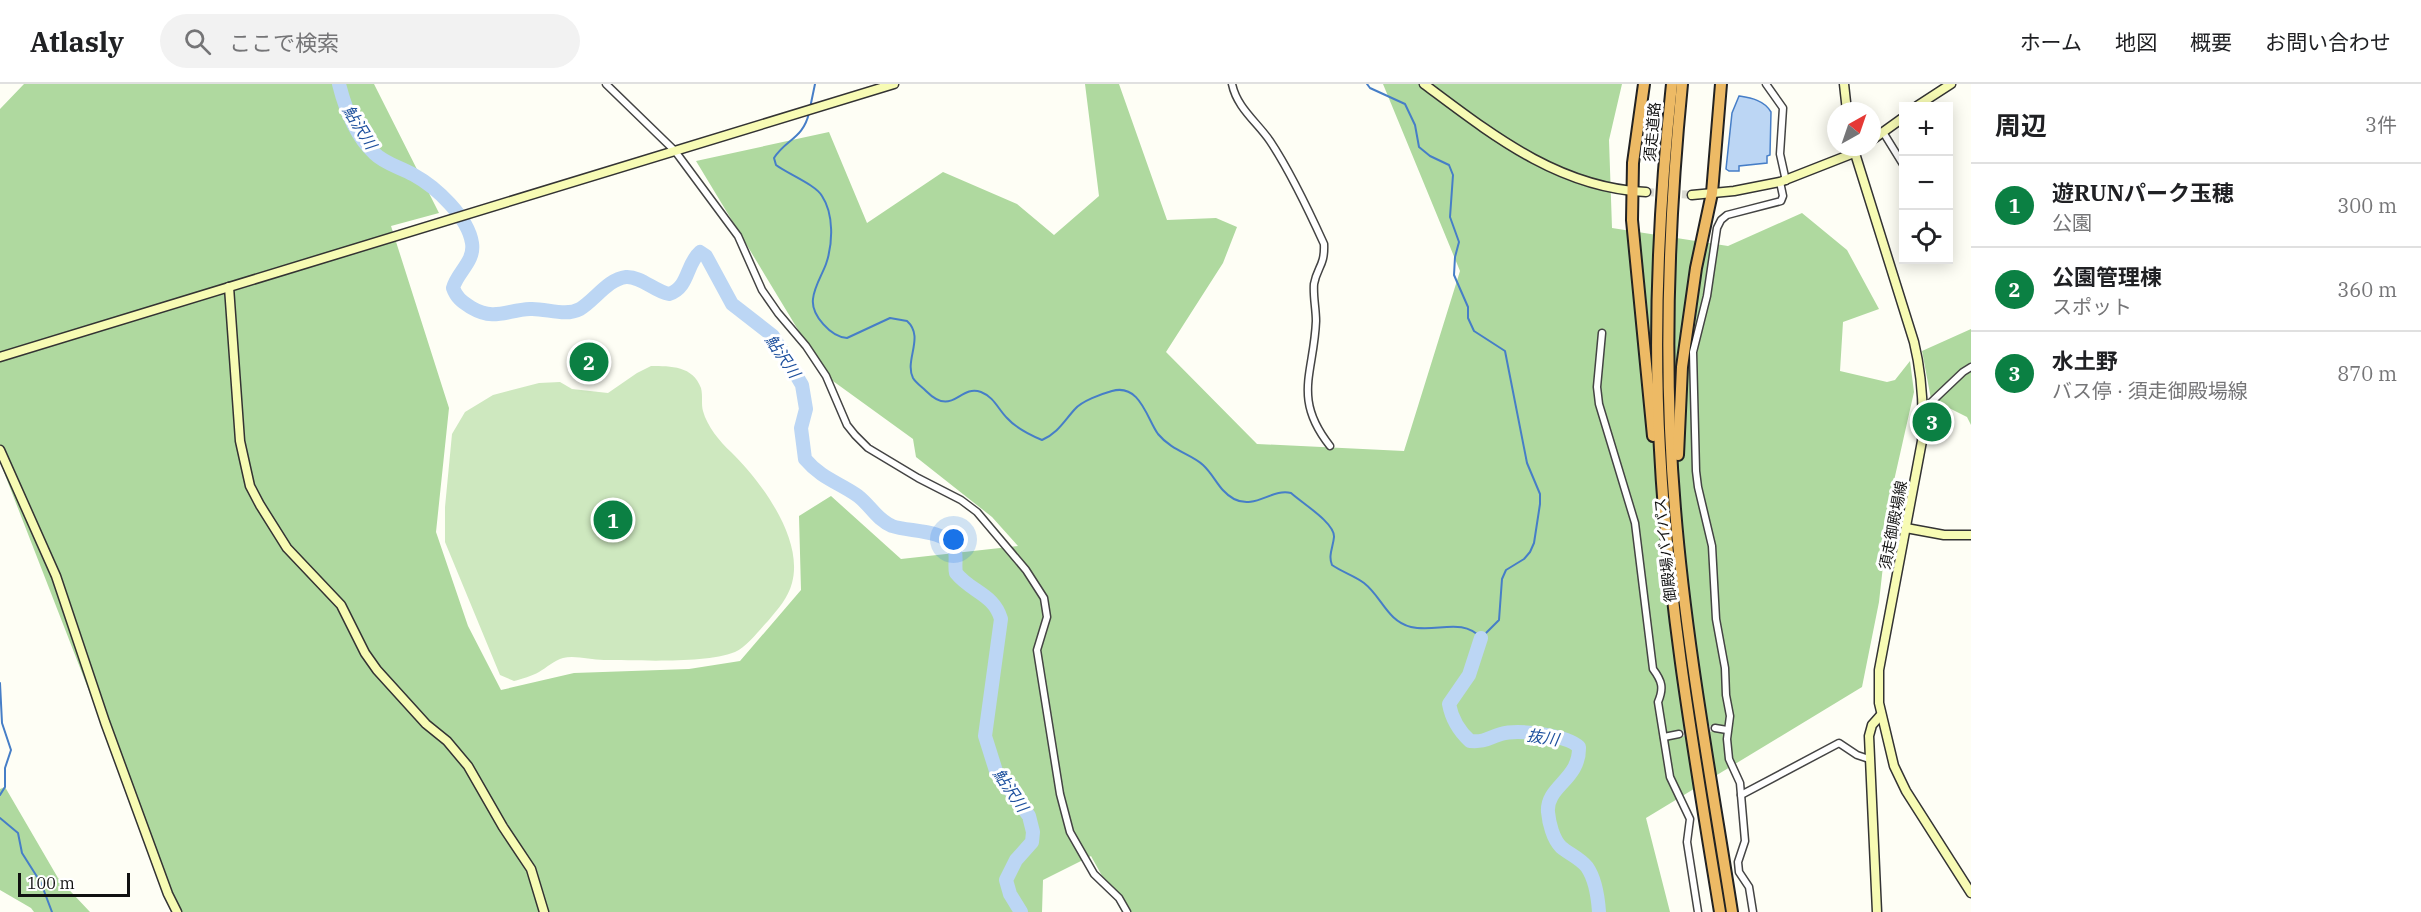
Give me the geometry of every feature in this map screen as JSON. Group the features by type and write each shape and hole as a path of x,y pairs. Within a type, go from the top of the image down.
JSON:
{"highway":[{"path":"1644,84 1633,163 1635,263 1666,539"},
{"name":"須走道路","path":"1668,183 1672,84"},
{"name":"須走道路","path":"1668,183 1683,84"},
{"path":"1681,565 1678,452 1682,367 1696,268 1712,193 1721,84"},
{"name":"御殿場バイパス","path":"1668,183 1658,382 1666,539 1684,688 1720,912"},
{"name":"御殿場バイパス","path":"1668,183 1668,380 1675,509 1696,684 1732,912"}],"street":[{"path":"606,84 675,151 738,236 762,290 778,314 806,346 826,376 846,425 868,448 961,500 977,512 1026,570 1044,598 1047,617 1037,650 1060,794 1070,832 1094,874 1119,898 1127,912"},
{"path":"0,357 894,84"},
{"path":"1232,84 1233,91 1249,117 1270,140 1324,244 1325,259 1314,283 1316,322 1307,382 1311,418 1330,446"},
{"path":"1424,84 1493,135 1535,161 1566,175 1632,192 1646,192"},
{"path":"1753,912 1749,887 1739,872 1738,862 1745,841 1740,783 1730,759 1727,730 1730,716 1726,695 1725,668 1716,619 1712,546 1696,471 1693,352 1707,296 1717,228 1721,219 1727,214 1781,201 1783,196 1780,154 1783,108 1766,84"},
{"path":"1844,84 1846,102"},
{"path":"1923,102 1951,84"},
{"path":"1899,121 1883,132 1899,158"},
{"path":"1692,195 1743,190 1783,181 1840,156"},
{"name":"須走御殿場線","path":"1856,156 1914,342 1919,362 1924,409 1922,441 1879,670 1880,716 1894,766 1906,791 1971,893"},
{"path":"229,287 240,441 250,486 287,548 341,605 365,653 377,670 426,724 447,741 468,766 503,827 531,869 544,912"},
{"path":"1602,333 1597,387 1599,404 1635,523 1653,669 1661,681 1662,691 1658,702 1671,777 1690,819 1687,842 1698,912"},
{"path":"1924,409 1971,367"},
{"path":"0,450 56,576 105,722 168,894 177,912"},
{"path":"1906,528 1944,535 1971,535"},
{"path":"1877,912 1869,736 1872,725 1880,716"},
{"path":"1715,728 1727,730"},
{"path":"1664,736 1679,734"},
{"path":"1741,795 1839,743 1857,755 1869,759"}],"green space":[{"path":"24,84 374,84 439,213 391,226 449,408 436,532 468,626 501,690 574,673 689,669 740,661 801,590 799,516 831,496 901,559 1018,546 992,517 916,457 913,439 826,376 696,161 829,132 867,223 943,172 1017,204 1054,235 1099,196 1085,84 1119,84 1167,220 1216,218 1237,227 1223,263 1166,352 1257,444 1404,451 1460,271 1383,84 1622,84 1609,140 1612,228 1728,246 1802,213 1847,250 1879,309 1843,322 1840,371 1887,382 1895,380 1910,361 1914,392 1891,494 1879,602 1862,687 1646,818 1670,912 1122,912 1091,856 1043,880 1042,912 179,912 168,894 0,462 0,109"},
{"path":"1971,329 1971,425 1967,417 1931,399 1922,351"},
{"path":"651,366 680,369 693,375 701,388 703,411 711,428 767,495 786,530 792,548 794,566 788,594 748,642 739,650 722,656 671,660 604,660 568,657 557,660 533,675 514,681 500,675 445,542 445,507 452,434 465,412 493,395 539,383 560,382 572,389 608,393"},
{"path":"5,787 58,878 90,912 34,912 0,890 0,789"}],"water":[{"path":"1739,96 1761,102 1771,112 1770,155 1767,156 1767,163 1739,166 1739,171 1729,171 1726,169 1732,113"}],"waterway":[{"name":"鮎沢川","path":"339,84 352,121 367,146 383,160 414,175 432,187 450,204 464,223 472,243 471,256 453,288 463,302 487,314 530,309 568,312 580,309 607,286 626,277 632,277 669,294 680,287 695,257 700,252 706,256 732,304 773,336 802,385 806,409 801,428 805,459 811,466 858,496 886,523 899,528 933,534 953,546 956,573 988,598 1001,619 985,736 996,771 1029,816 1033,832 1032,842 1016,860 1006,880 1010,894 1021,912"},
{"path":"810,108 815,84"},
{"path":"809,113 803,128 774,158 776,165 819,192 829,211 830,247 826,264 816,286 813,305 823,324 835,334 847,338 890,318 907,321 914,334 911,371 914,380 926,391 943,401 955,399 967,392 981,392 993,400 1015,425 1042,440 1057,430 1078,406 1087,401 1112,391 1129,392 1141,404 1163,440 1203,465 1229,496 1242,502 1249,502 1277,493 1291,493 1317,514 1333,532 1330,558 1332,565 1364,583 1396,620 1411,627 1466,628 1481,638 1499,620 1502,579 1506,570 1524,559 1534,543 1540,494 1527,463 1505,351 1474,331 1468,318 1468,307 1454,275 1459,242 1450,217 1453,175 1449,165 1430,156 1419,147 1415,125 1405,104 1370,88 1367,84"},
{"name":"抜川","path":"1481,638 1469,675 1449,704 1454,720 1470,741 1519,732 1554,736 1579,747 1574,767 1552,796 1548,812 1552,831 1558,844 1581,861 1593,877 1599,912"},
{"path":"0,683 2,723 11,750 5,768 5,787 0,795"},
{"path":"0,818 18,833 22,853 41,883 52,912"}],"tunnel":[{"path":"1646,192 1692,195"},
{"path":"1679,734 1715,728"}],"place":[{"name":"公園管理棟","path":"589,362"},
{"name":"水土野","path":"1932,422"},
{"name":"遊RUNパーク玉穂","path":"613,520"}]}
